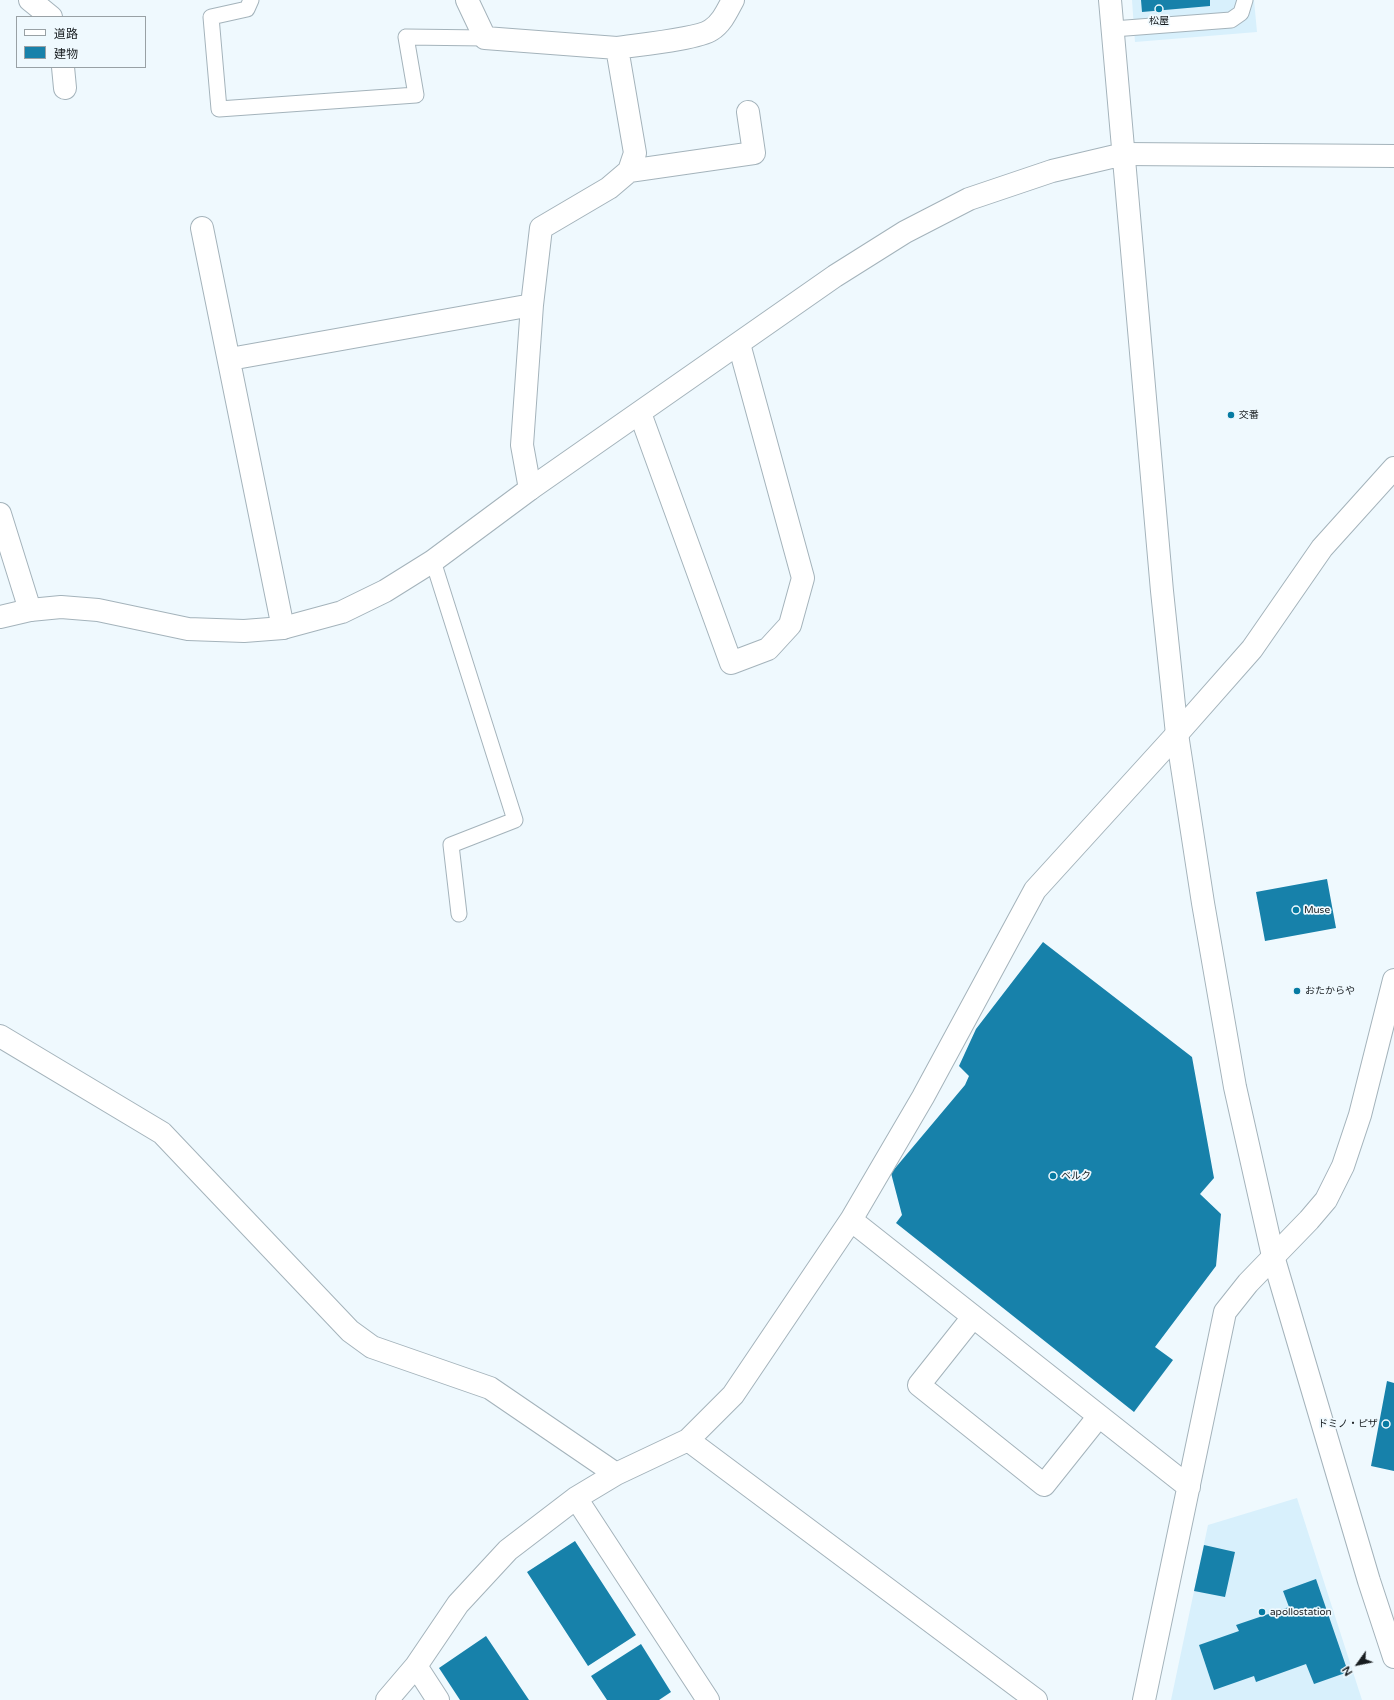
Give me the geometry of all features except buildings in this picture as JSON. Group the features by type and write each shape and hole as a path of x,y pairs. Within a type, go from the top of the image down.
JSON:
{"street":[{"path":"30,0 50,16"},
{"path":"467,0 485,38 617,48 698,36 711,30 725,16 733,0"},
{"path":"1110,0 1162,591 1177,734 1203,902 1235,1087 1273,1256 1366,1573 1394,1657"},
{"path":"530,489 522,446 532,305 541,228 609,188 629,171 635,153 617,48"},
{"path":"64,68 65,88"},
{"path":"629,171 754,153 748,112"},
{"path":"0,617 30,610 61,607 98,610 188,629 244,631 283,628 342,612 385,591 433,561 530,489 835,276 906,232 969,199 1052,171 1124,154 1394,156"},
{"path":"202,228 230,359 283,628"},
{"path":"230,359 532,305"},
{"path":"640,413 730,663 768,649 790,625 803,578 739,344"},
{"path":"387,1700 416,1666 458,1604 508,1550 576,1498 616,1474 688,1440 733,1395 851,1220 923,1097 1035,890 1252,649 1322,548 1394,468"},
{"path":"0,514 30,610"},
{"path":"1144,1700 1225,1312 1273,1256 1309,1220 1326,1200 1343,1166 1360,1114 1394,980"},
{"path":"0,1036 162,1133 350,1331 372,1347 490,1388 616,1474"},
{"path":"851,1220 1189,1488"},
{"path":"973,1317 919,1385 1044,1485 1099,1416"},
{"path":"688,1440 1036,1700"},
{"path":"576,1498 708,1700"},
{"path":"416,1666 438,1700"}],"lane":[{"path":"251,0 247,9 211,17 219,109 416,95 406,37 485,38"},
{"path":"1113,29 1231,20 1241,13 1246,0"},
{"path":"433,561 515,820 451,845 460,914"}],"shaded area":[{"path":"1132,0 1254,0 1257,32 1135,42"},
{"name":"apollostation","path":"1297,1498 1362,1700 1171,1700 1208,1525"}],"place":[{"name":"松屋","path":"1159,9"},
{"name":"交番","path":"1231,415"},
{"name":"Muse","path":"1296,910"},
{"name":"おたからや","path":"1297,991"},
{"name":"ベルク","path":"1053,1176"},
{"name":"ドミノ・ピザ","path":"1386,1424"},
{"name":"apollostation","path":"1262,1612"}]}
